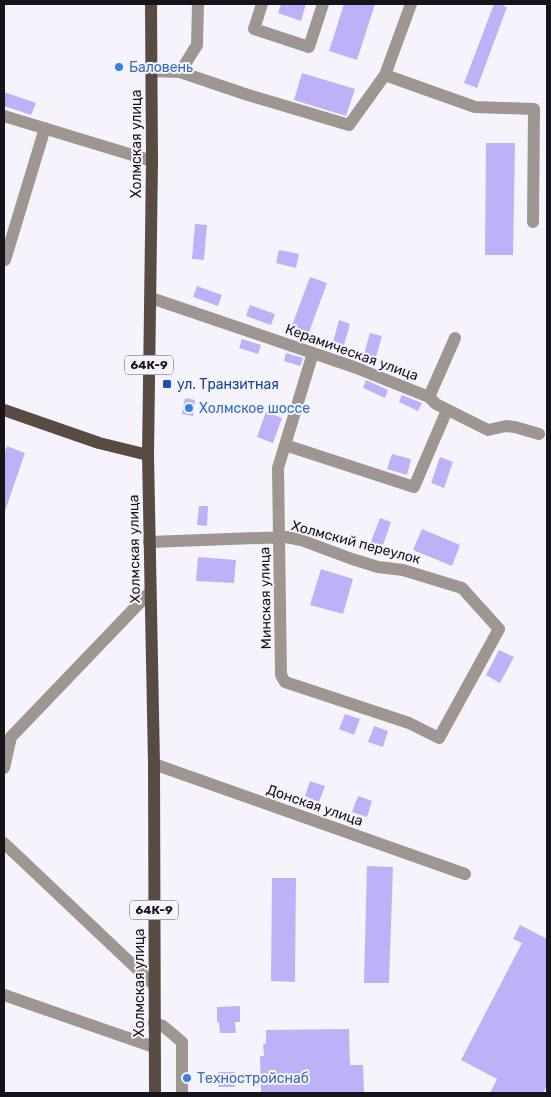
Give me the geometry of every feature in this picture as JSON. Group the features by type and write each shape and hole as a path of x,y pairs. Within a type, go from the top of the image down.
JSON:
{"main road":[{"name":"Холмская улица","path":"151,4 152,161 148,455 154,764 154,1093"},
{"path":"4,410 99,443 148,455"}],"street":[{"path":"180,72 197,45 198,4"},
{"path":"262,4 254,29 309,47 323,4"},
{"path":"151,71 180,72 248,96 350,125 385,75 411,4"},
{"path":"385,75 475,107 534,109 533,222"},
{"path":"4,116 152,161"},
{"path":"5,260 45,128"},
{"name":"Керамическая улица","path":"151,298 313,353 428,397 436,404 488,430 515,426 539,434"},
{"path":"428,397 455,338"},
{"name":"Минская улица","path":"313,353 278,468 281,675 284,682 408,723 440,738"},
{"path":"285,446 414,487 447,410"},
{"name":"Холмский переулок","path":"149,542 286,537 301,540 378,567 403,570 462,588 499,629 440,738"},
{"path":"4,768 11,737 150,592"},
{"name":"Донская улица","path":"154,764 466,874"},
{"path":"4,843 154,985"},
{"path":"4,995 154,1047"},
{"path":"154,1023 163,1026 182,1042 182,1093"}],"building":[{"path":"281,4 306,4 301,21 278,13"},
{"path":"344,4 375,4 357,60 329,51"},
{"path":"494,4 504,4 503,6 507,7 477,88 464,83"},
{"path":"302,73 355,89 346,116 294,100"},
{"path":"4,92 36,103 31,115 4,106"},
{"path":"486,143 515,143 513,255 485,255"},
{"path":"195,224 207,225 204,260 192,259"},
{"path":"279,250 299,254 296,268 276,263"},
{"path":"310,277 327,283 308,335 291,328"},
{"path":"197,286 222,295 218,306 193,297"},
{"path":"250,305 275,314 271,325 246,316"},
{"path":"339,320 350,324 344,345 333,342"},
{"path":"370,333 382,336 376,357 364,354"},
{"path":"242,339 261,345 258,354 239,348"},
{"path":"286,353 303,358 300,366 284,361"},
{"path":"366,380 388,390 385,398 363,388"},
{"path":"402,395 422,403 418,411 399,402"},
{"path":"185,398 195,400 193,416 182,414"},
{"path":"266,412 282,418 273,443 257,437"},
{"path":"7,446 25,453 5,511 4,455"},
{"path":"392,454 411,459 407,475 387,469"},
{"path":"440,457 453,462 444,488 431,483"},
{"path":"199,506 208,506 207,526 197,525"},
{"path":"380,518 391,522 381,551 369,547"},
{"path":"422,529 460,545 452,566 413,550"},
{"path":"198,557 236,560 234,583 196,581"},
{"path":"321,569 353,579 343,614 310,605"},
{"path":"499,650 514,657 500,683 486,675"},
{"path":"345,714 360,719 354,735 339,729"},
{"path":"374,726 388,731 383,747 368,742"},
{"path":"310,781 325,786 319,802 305,796"},
{"path":"358,796 372,801 367,817 352,812"},
{"path":"367,866 393,867 389,983 364,983"},
{"path":"272,878 296,878 295,982 271,981"},
{"path":"520,925 547,939 547,1085 543,1093 490,1093 497,1079 461,1060 522,943 513,939"},
{"path":"240,1006 240,1022 235,1022 236,1033 220,1033 219,1022 217,1023 217,1007"},
{"path":"349,1029 350,1065 363,1065 364,1093 261,1093 260,1056 264,1056 263,1044 266,1044 266,1030"},
{"path":"218,1072 235,1072 235,1087 218,1087"}],"place":[{"name":"Баловень","path":"119,67"},
{"name":"ул. Транзитная","path":"167,384"},
{"name":"Холмское шоссе","path":"189,408"},
{"name":"Техностройснаб","path":"187,1078"}]}
